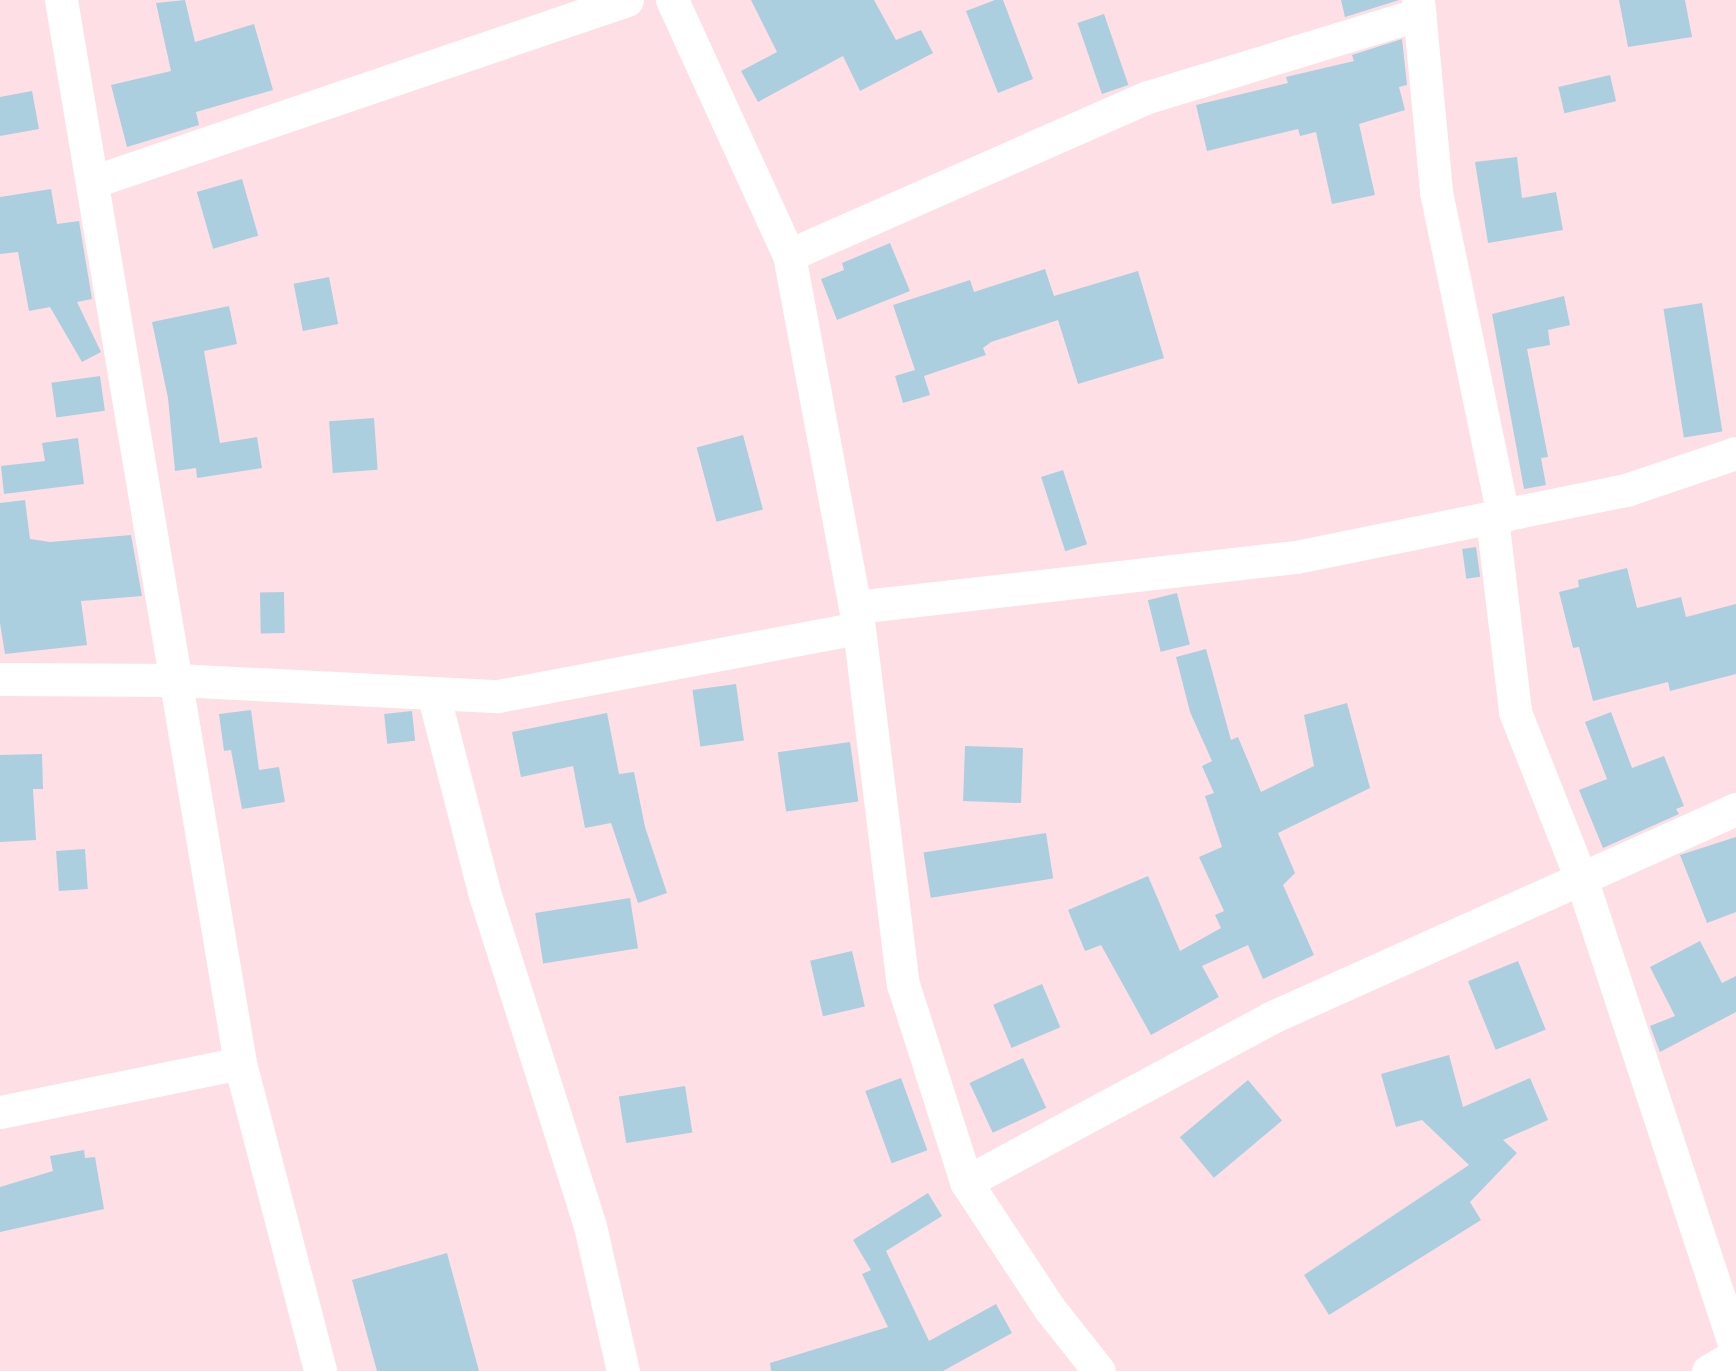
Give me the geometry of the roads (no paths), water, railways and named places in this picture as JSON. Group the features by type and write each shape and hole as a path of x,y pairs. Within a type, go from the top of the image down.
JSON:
{"street":[{"path":"61,0 240,1063 320,1371"},
{"path":"92,183 628,0"},
{"path":"672,0 789,255 858,617 902,984 966,1182 1049,1308 1099,1371"},
{"path":"789,255 1148,97 1419,7 1436,192 1498,517 1515,712 1582,881 1736,1350"},
{"path":"0,679 177,680 498,696 858,617 1296,557 1626,490 1736,453"},
{"path":"433,693 485,895 590,1226 623,1371"},
{"path":"966,1182 1270,1018 1582,881 1736,809"},
{"path":"0,1112 240,1063"},
{"path":"1708,1371 1736,1356"}]}
